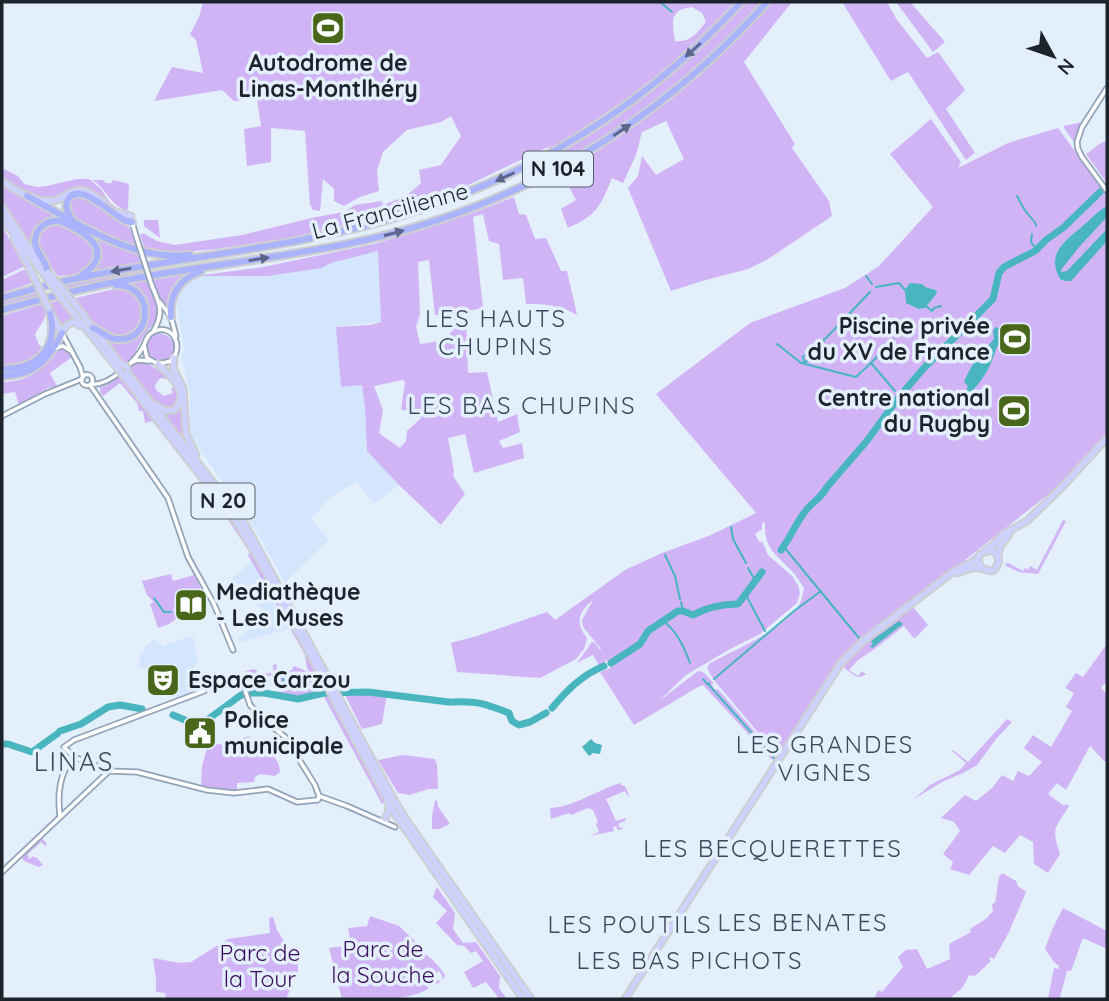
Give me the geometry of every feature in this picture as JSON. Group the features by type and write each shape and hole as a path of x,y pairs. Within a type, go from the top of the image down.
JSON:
{"highway":[{"name":"La Francilienne","path":"2,298 77,278 282,243 375,223 448,200 515,172 573,141 631,102 696,48 741,2"},
{"name":"La Francilienne","path":"2,310 137,278 303,252 398,232 453,215 523,186 593,149 660,103 726,46 767,2"},
{"path":"72,220 67,211 67,203 71,196 82,193 123,220 131,219"},
{"path":"27,196 119,244 140,251 167,255 212,255"},
{"path":"46,272 47,265 36,248 36,234 47,223 61,222 87,235 96,246 94,265 77,278"},
{"path":"171,317 172,300 179,285 194,274 211,270 214,266"},
{"path":"93,330 118,340 134,335 145,319 143,300 133,289 122,285 100,286"},
{"path":"2,369 23,366 44,353 53,332 49,309"},
{"path":"2,376 30,371 42,363 54,349 62,333"}],"main road":[{"path":"2,181 27,196 46,201 54,201 73,191 89,192 116,212 131,219"},
{"path":"2,206 70,304 157,406 165,411 174,410 181,402 180,389 158,364"},
{"path":"2,218 62,333"},
{"path":"8,227 46,272"},
{"path":"62,333 72,322 93,330"},
{"path":"174,358 173,368 183,388 186,434 197,461"},
{"name":"N 20","path":"124,368 253,537 331,689"},
{"name":"N 20","path":"124,368 239,524 402,812 523,999"},
{"path":"950,575 981,568 987,571 995,569 999,561 1000,546 1007,536 1033,519 1107,438"},
{"path":"625,999 841,663 863,641 954,571 978,560 981,554 1027,520 1062,487"},
{"path":"986,550 993,551 998,556"},
{"path":"978,560 981,568"},
{"name":"N 20","path":"336,698 388,803 390,819 410,836 531,999"},
{"path":"388,803 390,819 406,823 424,845"},
{"path":"396,827 410,836"}],"street":[{"path":"1107,88 1078,134 1077,142 1078,149 1107,191"},
{"path":"96,394 101,384 137,360 167,363 174,358 178,347 171,317 158,300 152,286 131,219"},
{"path":"150,361 145,354 144,345 160,320 158,300"},
{"path":"153,332 167,331 177,342"},
{"path":"62,333 83,377 168,498 188,557 214,604 233,650"},
{"path":"124,368 144,345"},
{"path":"54,349 63,346 72,353"},
{"path":"2,416 83,377 91,376 89,384"},
{"path":"71,385 96,382 101,384"},
{"path":"242,681 250,705 285,737 315,785 318,798"},
{"path":"204,691 74,740 64,747 72,755 109,771 138,772 207,790 234,793 268,789 297,802 324,799 376,818 390,819 402,812"},
{"path":"60,816 60,783 72,755"},
{"path":"2,872 109,771"},
{"path":"390,819 396,827"}],"shaded area":[{"path":"378,251 381,322 337,326 341,387 362,384 367,451 399,485 374,504 356,482 331,497 311,519 329,540 285,583 262,541 190,432 190,393 181,354 184,349 177,307 178,296 195,276 268,276 322,268 331,263"},
{"path":"252,561 290,629 240,642 238,640 265,612 228,582"},
{"path":"193,636 198,662 194,667 199,691 176,699 166,671 154,676 151,668 139,668 140,654 154,639 164,647"}],"green space":[{"path":"203,2 792,2 744,62 795,144 792,148 829,201 832,216 768,259 748,269 671,291 628,188 638,176 642,156 656,175 684,159 666,121 642,132 636,155 623,183 612,178 597,209 568,228 561,209 576,200 548,147 441,198 359,222 295,237 217,249 184,252 148,250 144,247 140,234 175,245 242,235 344,212 355,205 382,201 383,205 406,196 421,183 419,170 441,165 461,136 451,116 441,122 407,130 383,152 377,170 379,191 344,206 334,201 334,189 323,179 320,211 313,210 310,205 305,131 271,128 271,162 247,166 244,129 261,126 257,99 234,101 222,90 154,101 172,67 203,73 196,40 190,34","holes":["692,7 702,13 706,22 696,33 689,39 675,41 673,23 676,14"]},
{"path":"842,2 887,2 897,20 927,58 938,52 965,90 946,109 975,153 966,160 908,72 891,81"},
{"path":"896,2 910,2 945,42 933,52"},
{"path":"931,119 961,162 958,168 1008,143 1058,128 1107,195 1107,434 1055,489 965,560 977,553 971,561 854,646 840,661 777,755 713,679 707,668 710,663 782,622 801,601 804,588 793,572 775,555 766,539 765,523 762,522 762,529 755,534 760,543 762,541 768,555 792,576 798,585 800,593 797,603 760,634 686,675 659,701 698,671 703,672 713,682 712,686 718,689 774,754 772,760 703,685 634,725 600,672 611,668 607,660 600,667 593,655 577,663 592,642 601,649 583,627 582,620 593,600 581,614 581,628 587,638 584,649 576,659 540,678 457,672 451,643 547,612 555,620 625,570 711,535 756,513 656,394 750,323 845,288 879,266 933,207 890,154","holes":["925,287 936,290 925,308 919,309 907,303"]},
{"path":"1083,123 1074,142 1064,126"},
{"path":"1107,141 1107,183 1086,154"},
{"path":"2,168 18,176 24,184 37,187 89,179 101,189 110,203 126,213 114,207 94,192 83,188 75,188 53,199 33,196 2,179"},
{"path":"92,180 127,183 127,211 115,204"},
{"path":"2,183 138,253 141,263 94,272 92,270 97,246 63,221 42,224 33,249 2,200"},
{"path":"85,196 127,224 136,248 87,226 72,213 68,205 73,197"},
{"path":"514,197 519,214 526,215 535,239 546,238 561,271 567,271 577,315 553,306 526,304 523,278 503,280 499,244 489,241 483,214 473,217 483,308 466,311 468,373 487,372 498,422 517,414 520,432 499,441 503,448 522,443 524,458 474,473 465,434 448,438 453,476 465,494 441,525 367,451 362,385 341,387 336,327 381,322 378,251 331,263 322,268 268,276 195,276 263,267 378,243","holes":["429,260 435,315 454,314 455,326 446,340 420,344 416,326 420,315 418,262","403,380 405,382 401,410 418,411 421,418 407,431 406,441 400,448 379,433 383,410 374,386"]},
{"path":"144,220 158,220 160,238 144,226"},
{"path":"53,224 79,234 92,247 92,262 85,270 58,276 46,260 40,249 40,237 42,230"},
{"path":"2,226 25,266 2,277"},
{"path":"143,268 145,275 69,290 64,284"},
{"path":"26,270 32,283 2,293 2,280"},
{"path":"190,272 182,280 168,311 153,279"},
{"path":"147,280 156,305 157,320 144,335 126,365 108,342 122,343 141,332 148,313 146,302 140,292 129,284"},
{"path":"119,288 131,293 141,310 137,326 131,333 114,336 98,326 75,298"},
{"path":"35,291 39,297 2,308 2,300"},
{"path":"59,300 75,318 68,320 62,330 50,303"},
{"path":"42,304 45,317 35,335 39,345 44,348 25,362 2,366 2,316"},
{"path":"160,334 170,338 174,348 170,358 160,362 150,358 146,348 150,338"},
{"path":"60,349 72,357 50,373 57,386 48,388 19,405 15,392 2,394 2,382 29,376"},
{"path":"138,362 147,363 169,377 160,378 155,385 156,390 164,396 173,393 173,380 180,399 174,408 166,410 158,405 128,367"},
{"path":"119,376 220,501 244,537 326,692 321,691 307,668 305,655 248,555 250,553 208,489 152,421 145,423 143,411 139,411 137,403 120,383 103,396 100,392 100,387 106,386"},
{"path":"176,376 180,382 183,395 174,378"},
{"path":"183,400 183,428 187,442 162,412 174,411 180,407"},
{"path":"1063,520 1066,521 1038,574 1019,572 1006,566 1008,563 1023,571 1030,566 1037,570"},
{"path":"171,574 173,581 194,575 202,591 173,609 177,618 158,628 150,604 154,602 147,595 142,581"},
{"path":"913,607 928,625 915,638 904,626 858,660 849,670 858,676 844,668 856,652"},
{"path":"1107,644 1107,681 1101,688 1107,694 1107,760 1105,762 1090,746 1066,790 1057,783 1048,794 1064,806 1069,806 1056,828 1060,854 1048,873 1034,864 1033,842 1020,835 1005,853 993,846 969,875 950,869 953,862 943,854 960,831 954,822 941,818 965,795 976,801 992,788 1002,775 1013,781 1018,771 1029,776 1042,762 1024,748 1033,735 1051,747 1072,711 1066,707 1074,693 1065,688 1076,673 1083,677"},
{"path":"276,664 277,669 282,668 282,672 292,670 294,666 308,672 319,692 299,698 279,696 277,675 246,675 245,671 255,669 259,674 274,673 273,665"},
{"path":"344,693 387,693 382,724 362,729"},
{"path":"323,695 328,695 384,803 382,804"},
{"path":"1007,719 1012,722 977,765 914,799 930,785 960,770 966,763 953,750 968,762"},
{"path":"249,736 254,751 269,746 280,772 275,776 260,774 255,777 254,782 237,783 237,790 233,791 201,787 202,766 208,745 223,744"},
{"path":"403,755 435,759 438,789 410,795 398,793 378,760"},
{"path":"620,783 625,786 629,795 625,791 606,799 616,821 626,818 618,824 623,829 618,830 616,826 613,827 614,831 590,836 599,832 593,810 588,808 551,819 550,808 576,801"},
{"path":"435,800 450,824 439,829 432,829"},
{"path":"41,837 47,844 45,846 41,842 27,855 30,859 36,857 43,865 39,867 24,861 21,856"},
{"path":"1002,873 1016,881 1026,892 994,959 991,957 991,961 975,976 969,975 963,987 949,999 874,999 878,990 882,992 903,967 898,957 906,950 917,949 927,969 950,959 949,944 971,932 970,929 993,911 992,904 995,903"},
{"path":"437,887 455,913 453,929 463,943 476,942 500,976 499,988 507,999 495,999 498,997 486,982 473,988 464,972 483,961 476,951 471,953 464,946 457,945 436,923 447,911 433,897"},
{"path":"1063,908 1107,931 1107,944 1105,948 1083,938 1071,971 1067,971 1059,999 1048,999 1054,968 1058,969 1059,966 1045,949"},
{"name":"Parc de la Souche","path":"370,916 399,926 440,968 445,975 443,980 439,971 432,976 440,982 435,985 430,976 422,982 429,988 412,995 342,999 329,948 351,945 348,928 367,926"},
{"name":"Parc de la Tour","path":"273,917 277,930 298,963 298,972 290,983 292,985 286,999 166,999 165,993 156,992 153,958 180,963 191,962 228,939 270,933 269,918"}],"water":[{"path":"1107,206 1107,217 1079,247 1061,272 1067,271 1107,229 1107,241 1071,281 1060,279 1055,261 1060,247"},
{"path":"910,283 922,284 936,290 937,293 925,308 919,309 906,303 905,290"},
{"path":"999,328 1001,341 986,372 966,397 964,395 968,386 964,382 977,359 994,339 993,330"},
{"path":"899,621 903,624 872,648 870,646 873,644 871,641"},
{"path":"591,739 602,745 600,754 593,753 589,756 582,747"}],"waterway":[{"path":"660,2 672,12"},
{"path":"781,550 804,513 866,442 899,397 993,299 999,273 1004,267 1035,251 1100,192"},
{"path":"1017,196 1036,226"},
{"path":"1032,234 1031,242 1034,246"},
{"path":"866,276 872,284"},
{"path":"876,287 899,283 905,290"},
{"path":"804,363 803,357 827,337 870,292"},
{"path":"926,306 932,311 941,306"},
{"path":"871,363 894,339"},
{"path":"805,363 824,341"},
{"path":"777,344 801,363 856,377 871,363 895,391"},
{"path":"731,527 733,539 746,563"},
{"path":"784,547 859,638"},
{"path":"665,555 675,576 680,599"},
{"path":"748,568 756,582"},
{"path":"611,663 640,644 648,631 678,611 693,615 715,607 738,604 762,572"},
{"path":"714,679 821,591"},
{"path":"746,595 765,631"},
{"path":"154,598 164,612 171,612"},
{"path":"681,602 683,611"},
{"path":"663,621 676,634 690,663"},
{"path":"552,708 575,684 604,666"},
{"path":"283,679 284,690"},
{"path":"703,679 707,684"},
{"path":"709,683 774,758"},
{"path":"173,715 199,726 241,695 252,693 298,699 324,693 368,692 449,702"},
{"path":"453,702 494,707 509,713 512,721 519,725 546,713"},
{"path":"60,731 81,724 108,707 120,705 142,709 143,712"},
{"path":"2,744 32,752 57,734"}],"place":[{"name":"Autodrome de Linas-Montlhéry","path":"328,28"},
{"name":"Piscine privée du XV de France","path":"1015,339"},
{"name":"Centre national du Rugby","path":"1014,411"},
{"name":"Mediathèque - Les Muses","path":"191,605"},
{"name":"Espace Carzou","path":"163,680"},
{"name":"Police municipale","path":"200,733"}],"district":[{"name":"LES HAUTS CHUPINS","path":"496,333"},
{"name":"LES BAS CHUPINS","path":"522,406"},
{"name":"LES GRANDES VIGNES","path":"825,759"},
{"name":"LINAS","path":"74,762"},
{"name":"LES BECQUERETTES","path":"773,849"},
{"name":"LES BENATES","path":"803,923"},
{"name":"LES POUTILS","path":"630,925"},
{"name":"LES BAS PICHOTS","path":"690,961"}]}
